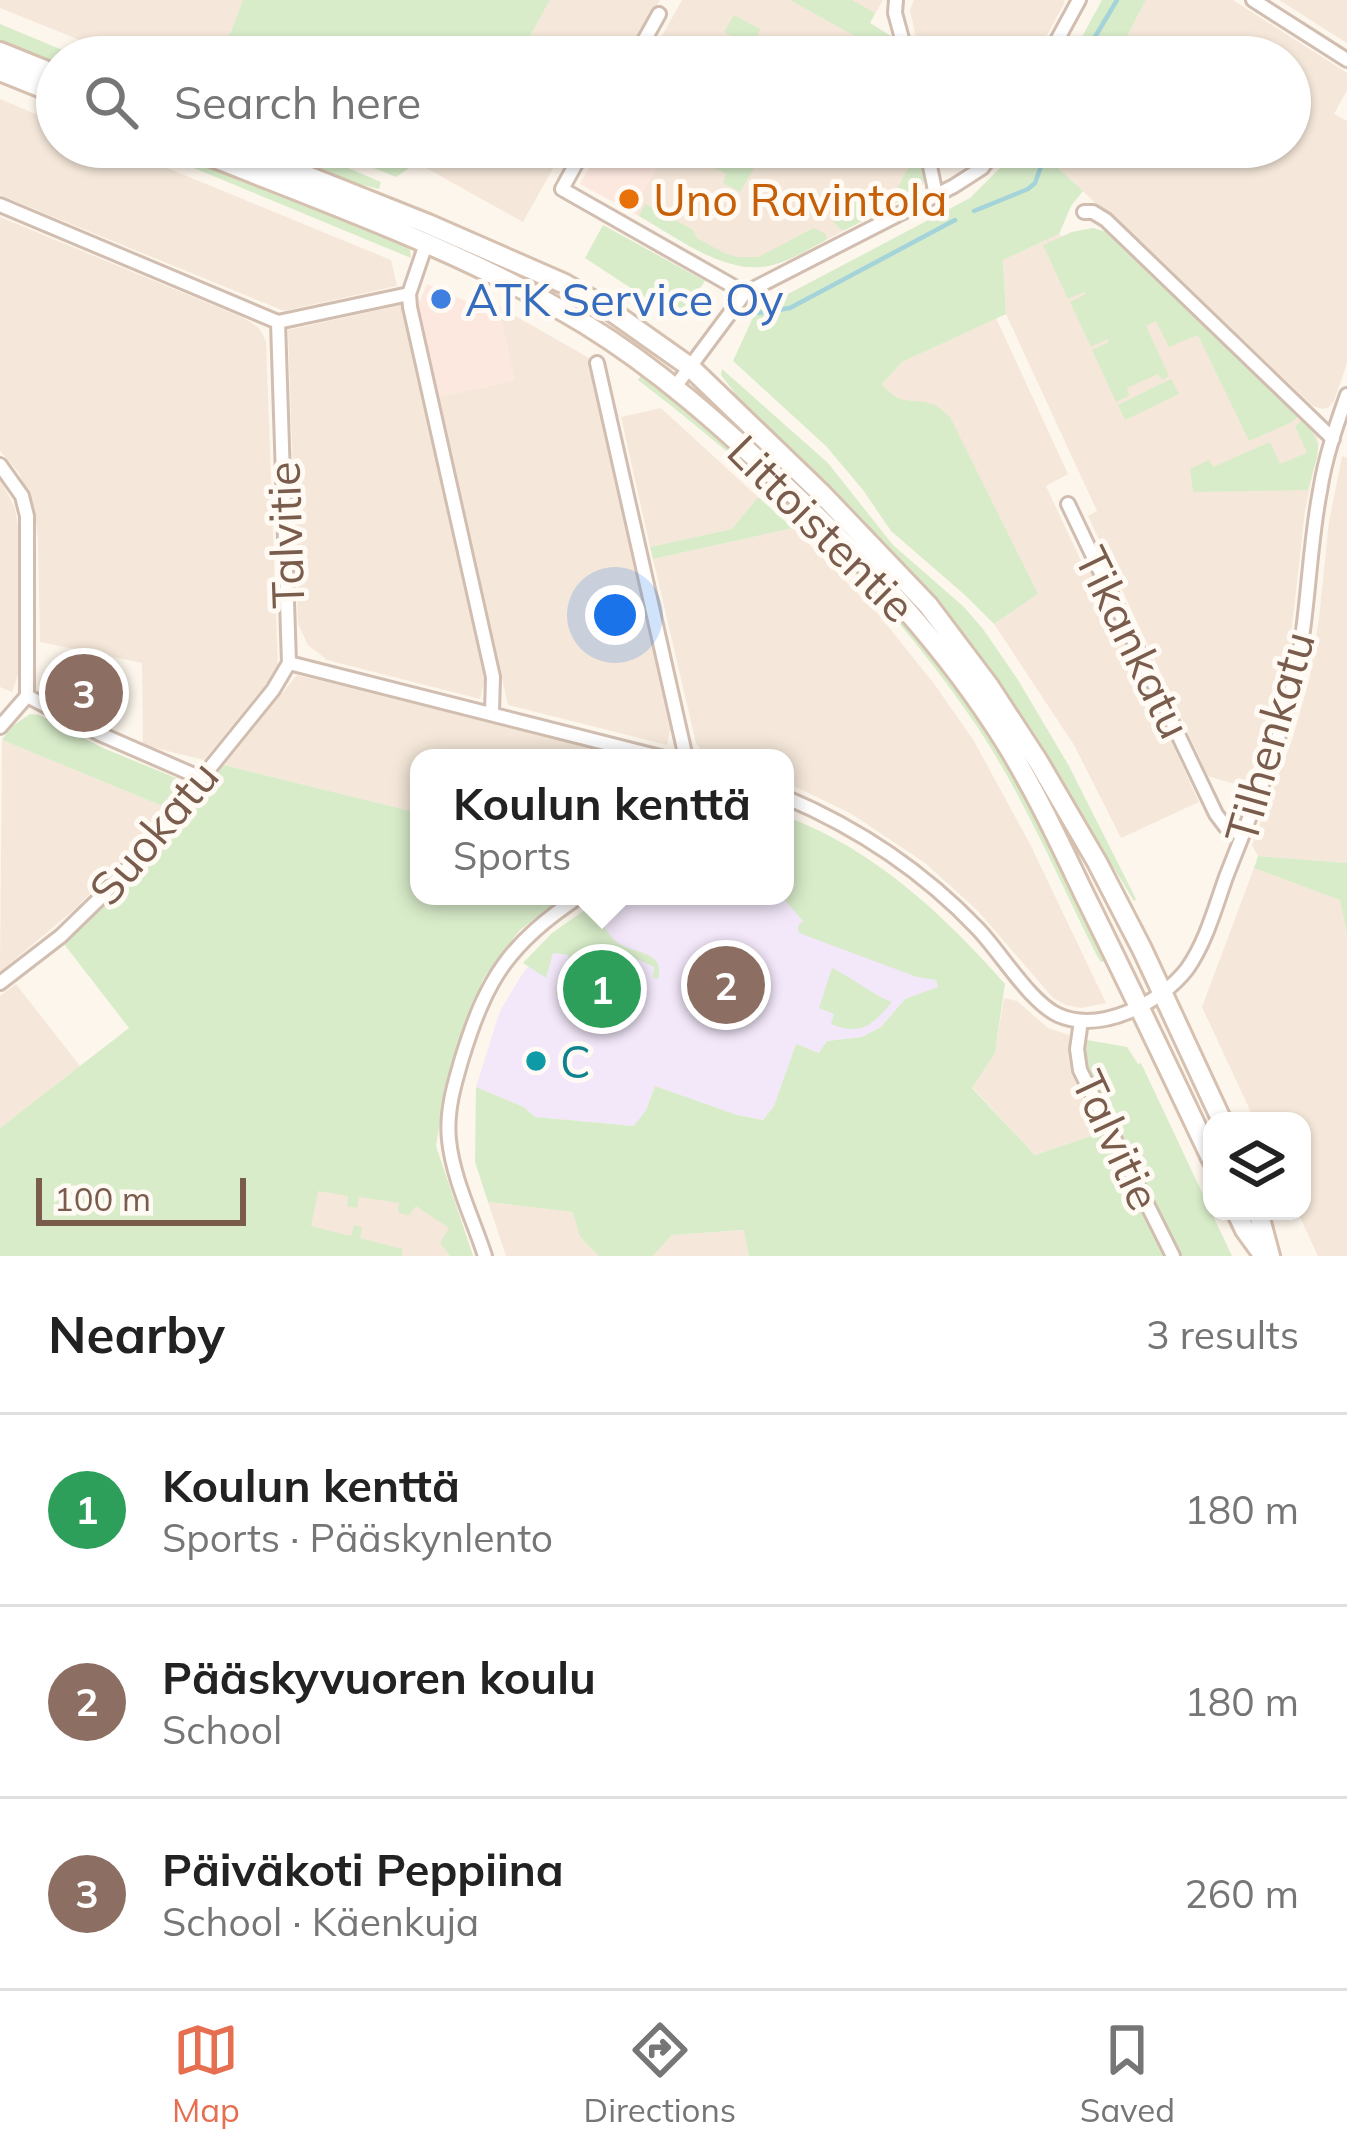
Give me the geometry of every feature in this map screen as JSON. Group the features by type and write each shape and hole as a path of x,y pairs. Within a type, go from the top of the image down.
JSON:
{"main road":[{"path":"0,52 36,67"},
{"path":"0,71 36,86"},
{"name":"Littoistentie","path":"239,168 495,275 570,316 674,387 868,567 952,664 1005,741 1203,1141"},
{"name":"Littoistentie","path":"286,168 539,271 608,309 690,367 882,554 957,641 1066,806 1218,1112"},
{"path":"1240,1220 1267,1256"},
{"path":"1260,1220 1267,1256"}],"street":[{"path":"896,0 901,36"},
{"path":"1059,36 1079,0"},
{"path":"1253,0 1309,36"},
{"path":"647,36 659,14"},
{"path":"1311,37 1347,60"},
{"path":"574,168 562,189 746,293"},
{"path":"931,168 937,195"},
{"path":"674,387 746,293 980,168"},
{"path":"0,205 278,322 409,294"},
{"path":"1084,212 1106,220 1333,439"},
{"path":"425,244 409,294 493,677 492,712"},
{"name":"Talvitie","path":"278,322 289,663 630,749"},
{"path":"597,363 685,749"},
{"name":"Tilhenkatu","path":"1162,992 1193,959 1280,730 1300,652 1320,487 1347,394"},
{"path":"0,465 22,496 29,574 27,696 0,727"},
{"name":"Tikankatu","path":"1068,504 1216,814 1242,835"},
{"name":"Suokatu","path":"0,983 61,936 137,858 273,690 289,663"},
{"path":"27,696 201,778"},
{"name":"Talvitie","path":"794,801 863,836 917,873 978,929 1043,1005 1062,1016 1082,1022 1102,1020 1162,992"},
{"path":"485,1256 449,1145 448,1117 455,1082 482,998 496,975 531,932 568,905"},
{"name":"Talvitie","path":"1082,1022 1077,1049 1080,1070 1173,1256"}],"shaded area":[{"path":"0,0 243,0 229,36 70,36 0,8"},
{"path":"550,0 660,0 640,36 530,36"},
{"path":"682,0 883,0 870,23 891,36 662,36"},
{"path":"914,0 1065,2 1046,36 916,36 910,10"},
{"path":"1146,0 1233,0 1289,36 1127,36"},
{"path":"1279,0 1347,0 1347,43"},
{"path":"1311,50 1347,73 1347,90 1334,114 1347,121 1347,363 1334,401 1328,408 1313,406 1058,168 1311,168"},
{"path":"0,99 36,114 36,168 167,168 391,260 397,286 284,311 0,195"},
{"path":"426,168 553,168 523,222"},
{"path":"589,168 656,168 632,212 580,184"},
{"path":"656,168 922,168 925,181 917,192 792,258 763,267 743,267 713,257 632,212"},
{"path":"0,217 244,318 259,328 266,341 278,669 204,760 143,745 142,663 40,642 35,513 19,473 0,451"},
{"path":"1059,234 1070,241 1108,240 1317,435 1290,644 1270,725 1250,779 1241,786 1208,776 1088,516 1097,511 1006,314 1003,260"},
{"path":"427,284 484,309 498,306 514,380 439,397 418,305"},
{"path":"401,305 485,680 480,699 327,660 308,645 298,624 288,330"},
{"path":"498,306 589,358 671,726 667,745 508,705 439,397 514,380"},
{"path":"996,318 1068,474 1046,486 1082,563 1088,561 1199,802 1121,838 1074,745 994,624 1038,594 904,402 882,384 902,362"},
{"path":"661,408 758,497 732,529 650,547 621,417"},
{"path":"1342,456 1347,458 1347,863 1258,856 1252,845 1309,681"},
{"path":"0,479 15,508 20,540 21,651 12,692 0,687"},
{"path":"793,528 879,615 974,741 1030,844 1106,1003 1081,1008 1053,998 978,911 925,863 850,813 794,786 794,749 700,749 653,559"},
{"path":"297,675 597,749 410,749 410,811 224,765"},
{"path":"2,740 165,807 75,909 0,972"},
{"path":"1254,868 1341,900 1347,934 1347,1256 1318,1256 1301,1220 1311,1220 1311,1112 1251,1112 1202,1007"},
{"path":"794,901 936,980 939,987 905,999 881,1027 862,1037 827,1041 820,1053 796,1045 774,1106 763,1120 655,1086 635,1126 534,1117 524,1107 476,1087 500,1011 521,976 578,921 606,905 794,905"},
{"path":"16,984 80,1066 0,1128 0,996"},
{"path":"1004,998 1017,1001 1048,1028 1069,1035 1070,1058 1103,1132 1035,1155 972,1087 995,1053"},
{"path":"294,1185 454,1198 473,1256 290,1256"},
{"path":"488,1202 574,1212 580,1237 599,1256 506,1256"},
{"path":"745,1230 749,1256 653,1256 672,1235"}],"green space":[{"path":"243,0 550,0 530,36 229,36"},
{"path":"790,0 852,0 875,13 870,23 891,36 855,36"},
{"path":"1102,0 1146,0 1127,36 1082,36"},
{"path":"734,15 760,29 759,36 724,32"},
{"path":"0,24 36,39 36,58 0,44"},
{"path":"194,168 217,168 405,246 411,258"},
{"path":"308,168 348,168 381,182 379,189"},
{"path":"374,168 410,168 396,177"},
{"path":"715,168 754,168 740,192 723,183 726,174"},
{"path":"908,168 923,168 921,189 892,205"},
{"path":"1000,168 1058,168 1083,191 1059,234 1003,260 1006,314 902,362 882,384 900,399 935,405 950,417 1038,594 994,624 891,531 826,446 733,361 756,311 970,198"},
{"path":"847,192 880,212 840,229 831,219"},
{"path":"645,204 693,230 697,238 738,257 758,257 814,228 826,234 826,240 773,265 738,266 703,253 639,216"},
{"path":"603,225 705,281 678,319 585,258"},
{"path":"1093,228 1111,233 1299,415 1249,441 1199,337 1169,347 1156,321 1146,326 1169,376 1162,380 1158,374 1127,388 1129,396 1116,402 1092,350 1109,342 1091,347 1070,302 1086,294 1068,299 1043,245"},
{"path":"722,369 828,463 893,545 983,629 1069,766 1134,901 1055,772 938,604 744,405 721,375"},
{"path":"643,373 698,415 862,571 959,687 1013,770 1107,961 1097,956 995,755 943,678 823,540 733,457 638,380"},
{"path":"1171,379 1179,394 1125,420 1118,405"},
{"path":"1302,421 1318,445 1308,490 1193,492 1190,469 1209,460 1213,467 1270,442 1280,464 1307,453 1295,426"},
{"path":"758,497 793,528 653,559 650,547 732,529"},
{"path":"30,714 176,778 179,791 165,807 2,740"},
{"path":"224,765 410,811 410,905 552,905 519,931 483,979 447,1079 436,1146 473,1256 450,1256 440,1243 449,1228 416,1206 408,1216 398,1212 399,1203 359,1197 357,1208 347,1206 348,1196 318,1191 311,1226 351,1236 354,1225 362,1227 360,1238 402,1249 402,1256 0,1256 0,1128 129,1028 64,944 109,901"},
{"path":"794,820 848,847 905,886 1005,984 995,1053 972,1088 1035,1155 1103,1132 1165,1256 749,1256 744,1230 672,1235 653,1256 599,1256 580,1237 573,1212 488,1202 475,1162 476,1087 524,1107 535,1117 634,1126 655,1086 763,1120 774,1106 796,1044 819,1053 827,1041 862,1037 881,1027 905,999 938,987 936,980 799,933 803,921 789,905 794,905"},
{"path":"1258,856 1347,863 1347,934 1340,900 1254,868"},
{"path":"589,907 613,939 657,962 658,979 653,978 654,967 627,954 614,966 579,958 647,983 635,1021 556,995 569,955 553,953 546,978 523,963 552,933"},
{"path":"832,968 892,1002 858,1029 831,1024 834,1014 819,1008"},
{"path":"1087,1040 1127,1047 1141,1063 1203,1194 1203,1220 1215,1220 1232,1256 1179,1256 1083,1057"}],"waterway":[{"path":"1096,36 1117,0"},
{"path":"974,211 1028,189 1040,168"},
{"path":"758,313 790,308 955,220"}],"place":[{"name":"Uno Ravintola","path":"629,199"},
{"name":"ATK Service Oy","path":"441,299"},
{"name":"Päiväkoti Peppiina","path":"84,693"},
{"name":"Pääskyvuoren koulu","path":"726,985"},
{"name":"Koulun kenttä","path":"602,989"},
{"name":"C","path":"536,1061"}]}
